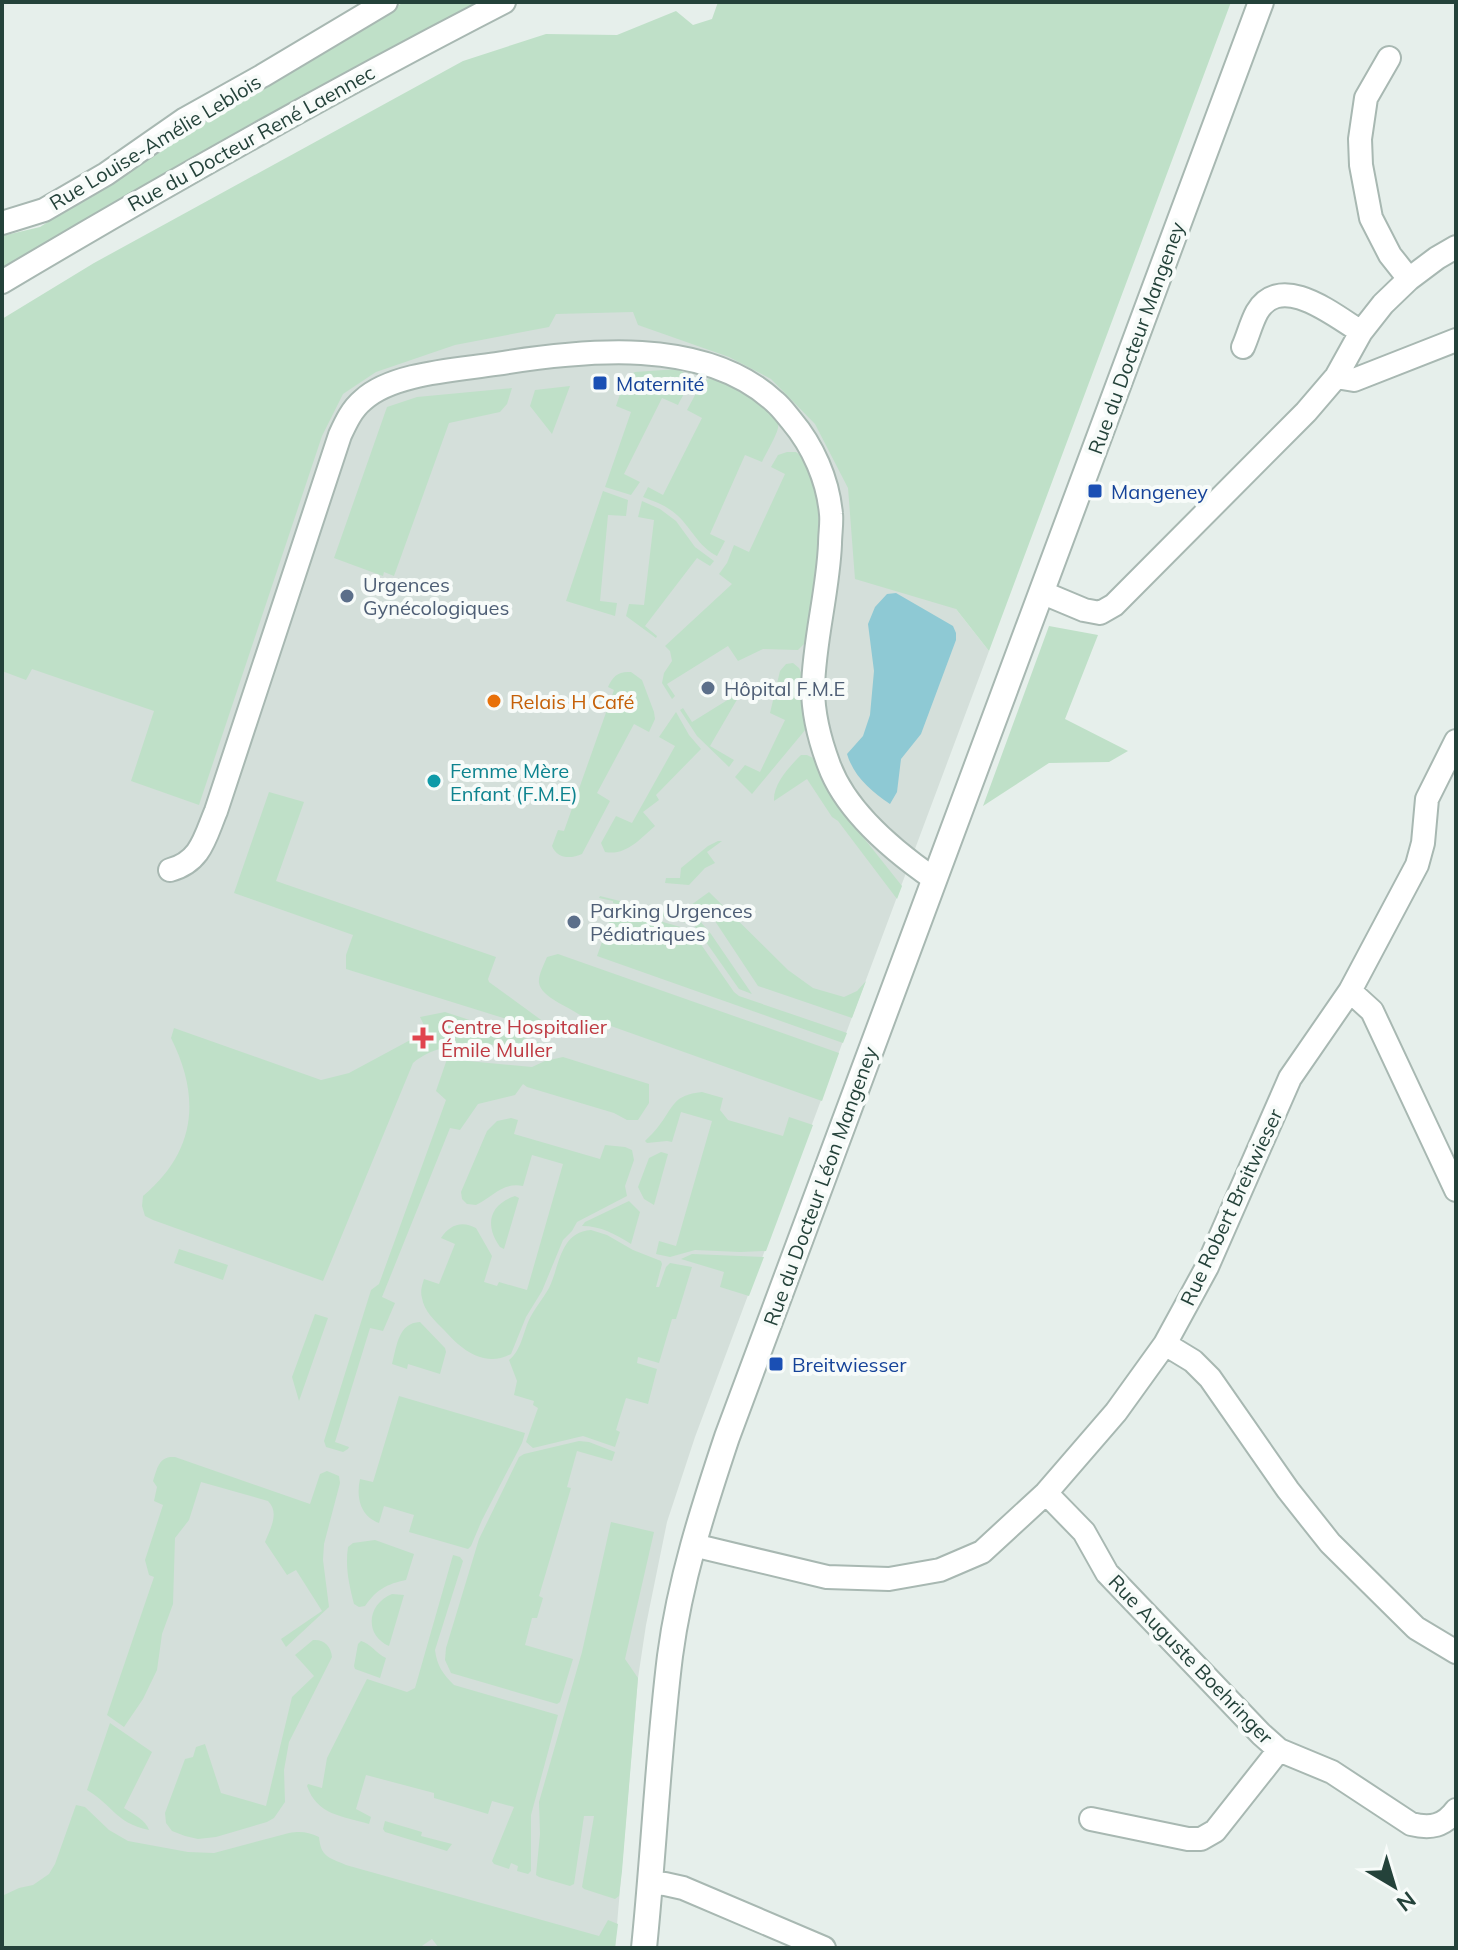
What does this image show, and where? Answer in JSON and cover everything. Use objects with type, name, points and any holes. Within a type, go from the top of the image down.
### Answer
[{"type":"street","name":"Rue Louise-Amélie Leblois","points":[[2,223],[44,210],[106,174],[185,119],[386,2]]},
{"type":"street","name":"Rue du Docteur René Laennec","points":[[2,282],[218,155],[390,60],[504,2]]},
{"type":"street","name":"Rue du Docteur Mangeney","points":[[978,763],[1261,2]]},
{"type":"street","points":[[1389,58],[1366,98],[1360,139],[1361,165],[1371,218],[1390,255],[1409,279]]},
{"type":"street","points":[[1041,592],[1084,610],[1100,613],[1114,605],[1306,412],[1336,377],[1361,332],[1383,304],[1409,279],[1456,247]]},
{"type":"street","points":[[1243,347],[1259,309],[1271,299],[1286,294],[1302,297],[1361,332]]},
{"type":"street","points":[[1336,377],[1354,380],[1456,340]]},
{"type":"street","points":[[170,870],[183,867],[192,860],[216,811],[340,435],[361,401],[388,384],[429,374],[549,355],[628,352],[680,358],[737,377],[775,402],[808,445],[819,464],[831,514],[829,569],[813,692],[820,734],[830,768],[854,807],[897,851],[934,879]]},
{"type":"street","name":"Rue Robert Breitwieser","points":[[693,1545],[827,1577],[889,1579],[940,1570],[982,1552],[1046,1493],[1116,1412],[1165,1344],[1207,1267],[1290,1078],[1350,991],[1417,865],[1423,843],[1427,799],[1456,741]]},
{"type":"street","name":"Rue du Docteur Léon Mangeney","points":[[644,1948],[670,1654],[693,1545],[727,1437],[978,763]]},
{"type":"street","points":[[1350,991],[1372,1011],[1456,1190]]},
{"type":"street","points":[[1165,1344],[1199,1365],[1210,1378],[1288,1490],[1330,1543],[1416,1628],[1456,1652]]},
{"type":"street","name":"Rue Auguste Boehringer","points":[[1046,1493],[1084,1532],[1102,1565],[1117,1583],[1279,1750],[1332,1772],[1411,1824],[1425,1827],[1441,1825],[1456,1810]]},
{"type":"street","name":"Rue Auguste Boehringer","points":[[1091,1819],[1201,1839],[1215,1831],[1279,1750]]},
{"type":"street","points":[[650,1883],[683,1888],[824,1948]]},
{"type":"shaded area","name":"Centre Hospitalier Émile Muller","points":[[748,218],[956,609],[989,651],[695,1437],[667,1522],[638,1678],[615,1948],[2,1948],[2,359]]},
{"type":"green space","points":[[404,2],[484,2],[2,269],[2,236],[40,227],[201,122]]},
{"type":"green space","points":[[718,2],[1231,2],[989,651],[956,609],[855,579],[848,488],[815,424],[771,379],[729,357],[638,325],[633,312],[556,314],[549,327],[455,345],[376,372],[343,394],[322,436],[199,805],[131,781],[154,711],[32,669],[26,680],[2,671],[2,319],[94,263],[463,61],[546,34],[617,35],[676,11],[693,25],[712,19]]},
{"type":"green space","points":[[678,369],[687,376],[688,381],[678,405],[662,398],[624,474],[640,482],[631,495],[605,487],[631,412],[616,406],[624,382],[635,372]]},
{"type":"green space","points":[[709,379],[739,390],[762,404],[777,420],[778,428],[762,462],[745,455],[710,534],[725,541],[717,556],[673,512],[643,497],[648,487],[663,495],[702,418],[687,410],[702,382]]},
{"type":"green space","points":[[570,386],[552,434],[530,406],[535,390]]},
{"type":"green space","points":[[512,388],[507,404],[500,412],[449,423],[394,576],[384,572],[383,576],[334,558],[387,407],[417,397]]},
{"type":"green space","points":[[796,452],[808,467],[816,488],[819,513],[819,541],[806,642],[798,650],[763,649],[738,661],[728,646],[667,684],[675,696],[672,699],[662,683],[672,661],[670,651],[665,646],[732,584],[719,574],[734,545],[749,552],[785,474],[771,467],[778,455]]},
{"type":"green space","points":[[603,491],[628,500],[626,516],[608,515],[600,601],[617,603],[615,616],[566,601]]},
{"type":"green space","points":[[642,501],[676,521],[695,547],[714,561],[710,566],[697,558],[645,626],[656,638],[626,616],[629,604],[644,605],[654,520],[638,517]]},
{"type":"green space","points":[[1049,626],[1098,635],[1065,719],[1128,751],[1109,762],[1049,763],[983,806]]},
{"type":"green space","points":[[793,663],[803,677],[806,729],[752,794],[735,777],[745,765],[760,772],[785,720],[770,713],[780,671],[786,664]]},
{"type":"green space","points":[[631,672],[642,680],[655,719],[649,732],[634,724],[597,793],[610,801],[582,854],[561,856],[552,846],[558,830],[564,831],[614,690],[608,687],[616,675]]},
{"type":"green space","points":[[742,691],[710,746],[734,760],[729,767],[697,736],[680,710],[683,708],[692,722]]},
{"type":"green space","points":[[676,712],[701,749],[656,795],[659,800],[643,812],[655,826],[626,849],[605,852],[601,843],[616,816],[632,823],[675,746],[659,737]]},
{"type":"green space","points":[[801,755],[815,759],[847,817],[902,886],[897,899],[832,817],[807,779],[774,801],[779,782]]},
{"type":"green space","points":[[269,792],[304,802],[276,881],[496,957],[489,982],[548,1025],[529,1026],[346,969],[346,955],[353,935],[234,893]]},
{"type":"green space","points":[[722,841],[707,852],[715,863],[705,868],[689,885],[665,883],[666,878],[680,878],[681,868]]},
{"type":"green space","points":[[709,892],[788,970],[813,988],[844,997],[857,991],[866,981],[852,1018],[758,986],[709,912],[691,905]]},
{"type":"green space","points":[[600,896],[700,921],[752,994],[739,989],[694,925],[613,903]]},
{"type":"green space","points":[[614,908],[691,930],[739,996],[847,1033],[843,1043],[597,956]]},
{"type":"green space","points":[[558,954],[839,1053],[822,1101],[580,1015],[550,997],[539,983],[547,957]]},
{"type":"green space","points":[[445,1012],[540,1043],[537,1048],[456,1045],[426,1054],[413,1063],[323,1281],[145,1216],[143,1196],[174,1161],[188,1123],[187,1082],[171,1038],[174,1028],[321,1080],[349,1073],[427,1031],[420,1017]]},
{"type":"green space","points":[[563,1057],[649,1084],[649,1103],[638,1120],[627,1120],[523,1084],[515,1095],[478,1104],[460,1130],[450,1128],[382,1297],[395,1303],[383,1331],[370,1328],[335,1442],[349,1447],[343,1452],[326,1447],[324,1441],[371,1290],[379,1284],[446,1100],[436,1091],[447,1059],[532,1067]]},
{"type":"green space","points":[[702,1092],[723,1098],[720,1110],[728,1120],[783,1136],[789,1117],[813,1125],[766,1251],[695,1250],[670,1257],[656,1254],[659,1241],[676,1246],[712,1121],[681,1112],[672,1142],[645,1141],[679,1099]]},
{"type":"green space","points":[[518,1120],[514,1134],[600,1159],[605,1145],[625,1147],[632,1150],[634,1160],[625,1186],[627,1196],[577,1222],[563,1240],[511,1354],[492,1359],[474,1355],[451,1337],[427,1311],[421,1291],[424,1279],[439,1284],[455,1244],[441,1238],[452,1227],[461,1224],[476,1228],[492,1256],[484,1282],[497,1286],[499,1282],[527,1290],[563,1164],[532,1155],[523,1186],[503,1188],[476,1205],[467,1204],[461,1192],[487,1131],[497,1121]]},
{"type":"green space","points":[[661,1152],[668,1154],[654,1205],[644,1199],[638,1187],[649,1158]]},
{"type":"green space","points":[[515,1196],[519,1198],[504,1249],[492,1231],[492,1217],[499,1205]]},
{"type":"green space","points":[[629,1201],[640,1212],[631,1244],[608,1231],[582,1226],[585,1222]]},
{"type":"green space","points":[[591,1230],[661,1261],[656,1287],[659,1287],[670,1263],[692,1267],[659,1363],[638,1357],[637,1363],[657,1369],[648,1404],[626,1398],[616,1430],[620,1432],[615,1447],[583,1436],[533,1448],[526,1442],[538,1408],[533,1405],[534,1401],[514,1395],[517,1381],[509,1360],[549,1288],[567,1243],[581,1232]]},
{"type":"green space","points":[[179,1249],[228,1265],[223,1280],[174,1263]]},
{"type":"green space","points":[[692,1254],[764,1257],[749,1296],[720,1287],[724,1272],[681,1259]]},
{"type":"green space","points":[[315,1314],[328,1318],[299,1401],[292,1377]]},
{"type":"green space","points":[[420,1322],[445,1348],[440,1374],[408,1364],[407,1369],[392,1364],[403,1331],[407,1326]]},
{"type":"green space","points":[[399,1396],[525,1433],[468,1549],[409,1532],[414,1515],[384,1506],[379,1523],[367,1516],[361,1505],[360,1479],[373,1482]]},
{"type":"green space","points":[[579,1441],[615,1452],[612,1461],[577,1451],[567,1487],[571,1488],[539,1596],[543,1598],[537,1618],[532,1618],[525,1645],[573,1659],[560,1702],[557,1704],[451,1673],[445,1660],[446,1648],[479,1539],[519,1457]]},
{"type":"green space","points":[[170,1457],[310,1504],[320,1474],[327,1471],[339,1476],[340,1483],[324,1544],[329,1607],[286,1647],[281,1639],[322,1611],[296,1570],[287,1575],[265,1542],[273,1521],[272,1506],[268,1501],[201,1482],[189,1520],[175,1538],[173,1604],[162,1634],[157,1670],[143,1699],[124,1727],[107,1715],[154,1577],[149,1575],[145,1560],[163,1505],[154,1501],[157,1487],[153,1481],[160,1463]]},
{"type":"green space","points":[[611,1522],[654,1532],[625,1659],[638,1678],[622,1871],[619,1896],[615,1899],[582,1887],[594,1816],[584,1816],[574,1884],[570,1886],[536,1875],[539,1802],[582,1652]]},
{"type":"green space","points":[[375,1540],[414,1554],[406,1580],[383,1588],[365,1606],[359,1607],[354,1604],[349,1582],[348,1547],[353,1543]]},
{"type":"green space","points":[[453,1555],[463,1561],[435,1650],[444,1673],[454,1685],[558,1715],[531,1815],[531,1871],[528,1874],[517,1871],[518,1866],[511,1863],[509,1869],[492,1861],[514,1807],[492,1801],[488,1814],[434,1798],[434,1793],[366,1775],[356,1809],[371,1817],[369,1824],[324,1809],[311,1796],[307,1786],[322,1788],[327,1758],[367,1679],[407,1692],[415,1688]]},
{"type":"green space","points":[[392,1594],[404,1595],[389,1646],[375,1635],[372,1620],[377,1605]]},
{"type":"green space","points":[[313,1640],[326,1644],[332,1657],[289,1742],[284,1770],[285,1802],[274,1818],[216,1837],[198,1839],[172,1831],[166,1823],[165,1813],[185,1759],[193,1757],[196,1747],[205,1744],[221,1793],[266,1806],[292,1697],[314,1676],[295,1655]]},
{"type":"green space","points":[[361,1641],[386,1658],[380,1678],[355,1669]]},
{"type":"green space","points":[[110,1723],[152,1752],[124,1808],[142,1820],[149,1830],[128,1823],[87,1790]]},
{"type":"green space","points":[[76,1805],[85,1807],[109,1830],[128,1841],[188,1852],[214,1853],[289,1833],[308,1833],[319,1837],[326,1856],[346,1865],[599,1936],[608,1920],[618,1924],[615,1948],[439,1948],[432,1939],[419,1948],[2,1948],[2,1896],[33,1885],[49,1874]]},
{"type":"green space","points":[[385,1821],[422,1832],[421,1836],[452,1844],[447,1851],[385,1832]]},
{"type":"water","points":[[896,593],[953,626],[956,640],[921,734],[901,759],[897,792],[890,804],[864,783],[847,754],[863,736],[870,715],[874,671],[868,624],[875,607],[887,594]]},
{"type":"place","name":"Maternité","points":[[600,383]]},
{"type":"place","name":"Mangeney","points":[[1095,491]]},
{"type":"place","name":"Urgences Gynécologiques","points":[[347,596]]},
{"type":"place","name":"Hôpital F.M.E","points":[[708,688]]},
{"type":"place","name":"Relais H Café","points":[[494,701]]},
{"type":"place","name":"Femme Mère Enfant (F.M.E)","points":[[434,781]]},
{"type":"place","name":"Parking Urgences Pédiatriques","points":[[574,922]]},
{"type":"place","name":"Centre Hospitalier Émile Muller","points":[[423,1038]]},
{"type":"place","name":"Breitwiesser","points":[[776,1364]]}]
